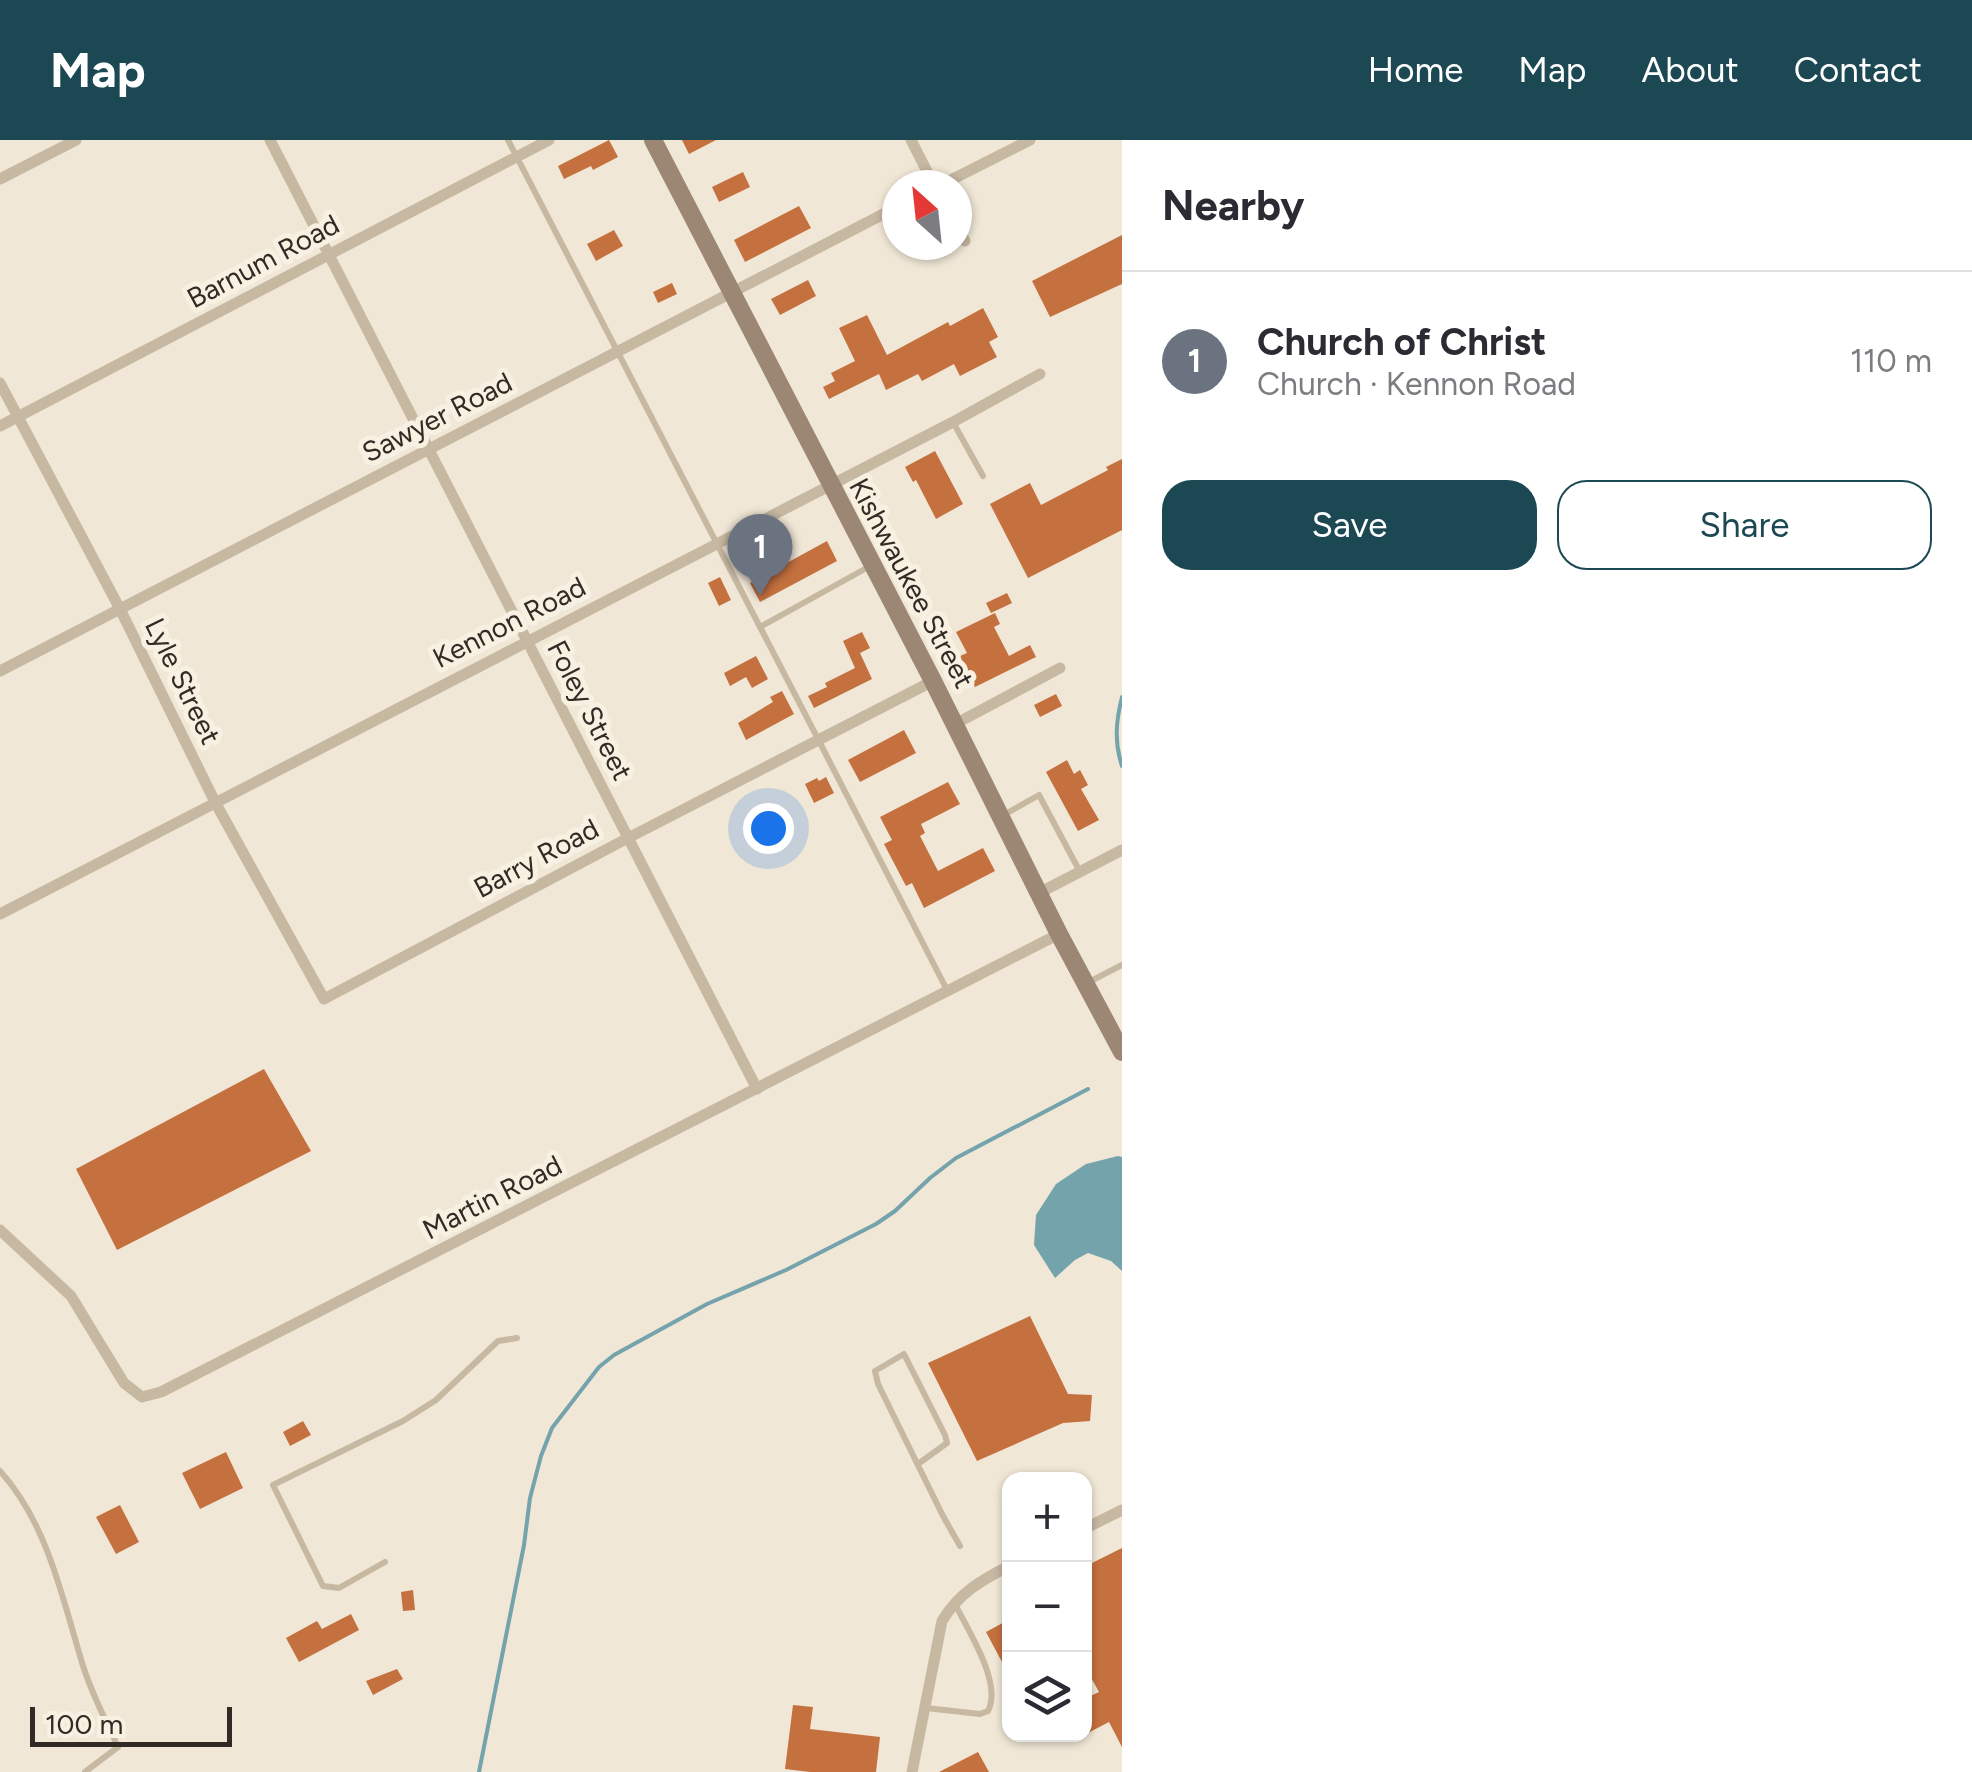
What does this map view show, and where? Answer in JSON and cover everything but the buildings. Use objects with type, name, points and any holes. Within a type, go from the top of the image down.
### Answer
[{"type":"street","points":[[0,179],[76,140]]},
{"type":"street","name":"Foley Street","points":[[270,140],[757,1090]]},
{"type":"street","name":"Barnum Road","points":[[0,426],[549,140]]},
{"type":"street","name":"Kishwaukee Street","points":[[653,140],[1122,1052]]},
{"type":"street","points":[[911,140],[928,170]]},
{"type":"street","points":[[968,170],[1030,140]]},
{"type":"street","name":"Sawyer Road","points":[[0,672],[882,215]]},
{"type":"street","name":"Kennon Road","points":[[0,914],[1040,374]]},
{"type":"street","name":"Lyle Street","points":[[0,384],[120,609],[215,802],[324,999]]},
{"type":"street","points":[[955,724],[1060,668]]},
{"type":"street","name":"Barry Road","points":[[324,999],[933,681]]},
{"type":"street","points":[[1038,893],[1122,850]]},
{"type":"street","name":"Martin Road","points":[[0,1230],[71,1296],[124,1383],[142,1397],[161,1392],[1059,934]]},
{"type":"street","points":[[1092,1525],[1122,1510]]},
{"type":"street","points":[[912,1772],[942,1621],[954,1602],[1002,1570]]},
{"type":"lane","points":[[508,140],[947,990]]},
{"type":"lane","points":[[953,422],[983,476]]},
{"type":"lane","points":[[760,627],[872,565]]},
{"type":"lane","points":[[1000,816],[1039,796],[1080,872]]},
{"type":"lane","points":[[1086,984],[1122,965]]},
{"type":"lane","points":[[385,1562],[338,1588],[323,1586],[273,1485],[403,1421],[436,1400],[498,1341],[517,1338]]},
{"type":"lane","points":[[918,1464],[947,1443],[904,1354],[875,1370],[878,1384],[943,1516],[960,1546]]},
{"type":"lane","points":[[0,1471],[31,1514],[52,1564],[86,1674],[118,1747],[85,1772]]},
{"type":"lane","points":[[925,1708],[980,1714],[993,1703],[990,1677],[954,1602]]},
{"type":"water","points":[[1122,1157],[1122,1271],[1111,1261],[1088,1253],[1055,1278],[1034,1245],[1036,1215],[1056,1184],[1086,1164]]},
{"type":"waterway","points":[[1122,697],[1117,732],[1122,766]]},
{"type":"waterway","points":[[479,1772],[541,1456],[552,1428],[599,1367],[707,1304],[786,1270],[876,1224],[956,1158],[1088,1089]]},
{"type":"place","name":"Church of Christ","points":[[760,596]]}]
